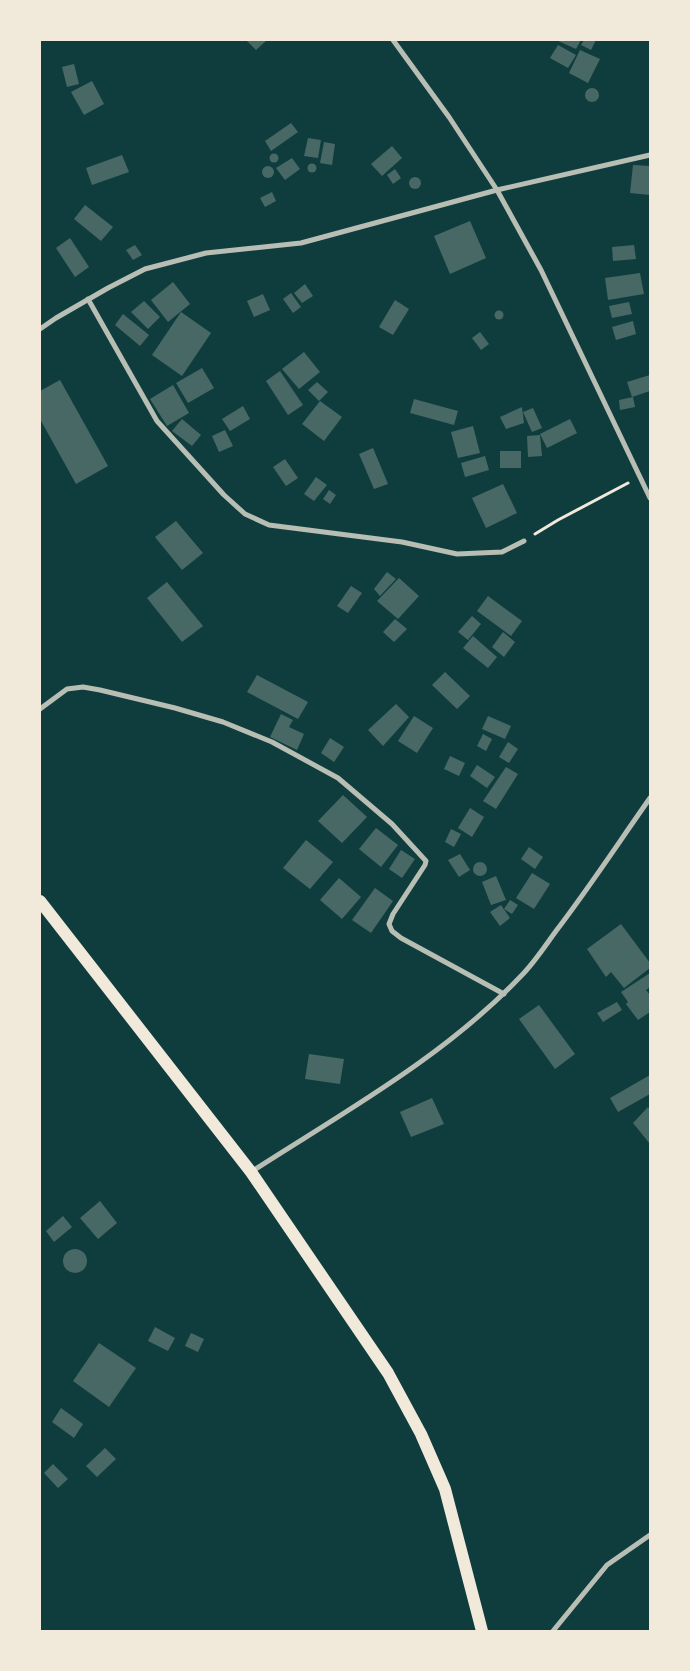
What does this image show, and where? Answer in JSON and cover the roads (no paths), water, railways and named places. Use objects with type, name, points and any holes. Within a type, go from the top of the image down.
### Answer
[{"type":"main road","points":[[40,901],[251,1172],[388,1373],[421,1434],[445,1489],[482,1631]]},
{"type":"street","points":[[393,40],[449,117],[497,190],[541,270],[650,498]]},
{"type":"street","points":[[40,329],[88,299],[145,269],[206,253],[301,244],[497,190],[650,155]]},
{"type":"street","points":[[88,299],[157,421],[224,495],[245,514],[269,525],[402,542],[457,554],[502,552],[524,541]]},
{"type":"street","points":[[40,709],[67,689],[75,687],[100,690],[223,722],[272,742],[338,778],[392,824],[426,861],[393,914],[389,924],[392,931],[415,946],[504,994]]},
{"type":"street","points":[[251,1172],[440,1049],[489,1009],[523,974],[572,910],[650,798]]},
{"type":"street","points":[[553,1631],[607,1565],[650,1535]]}]
